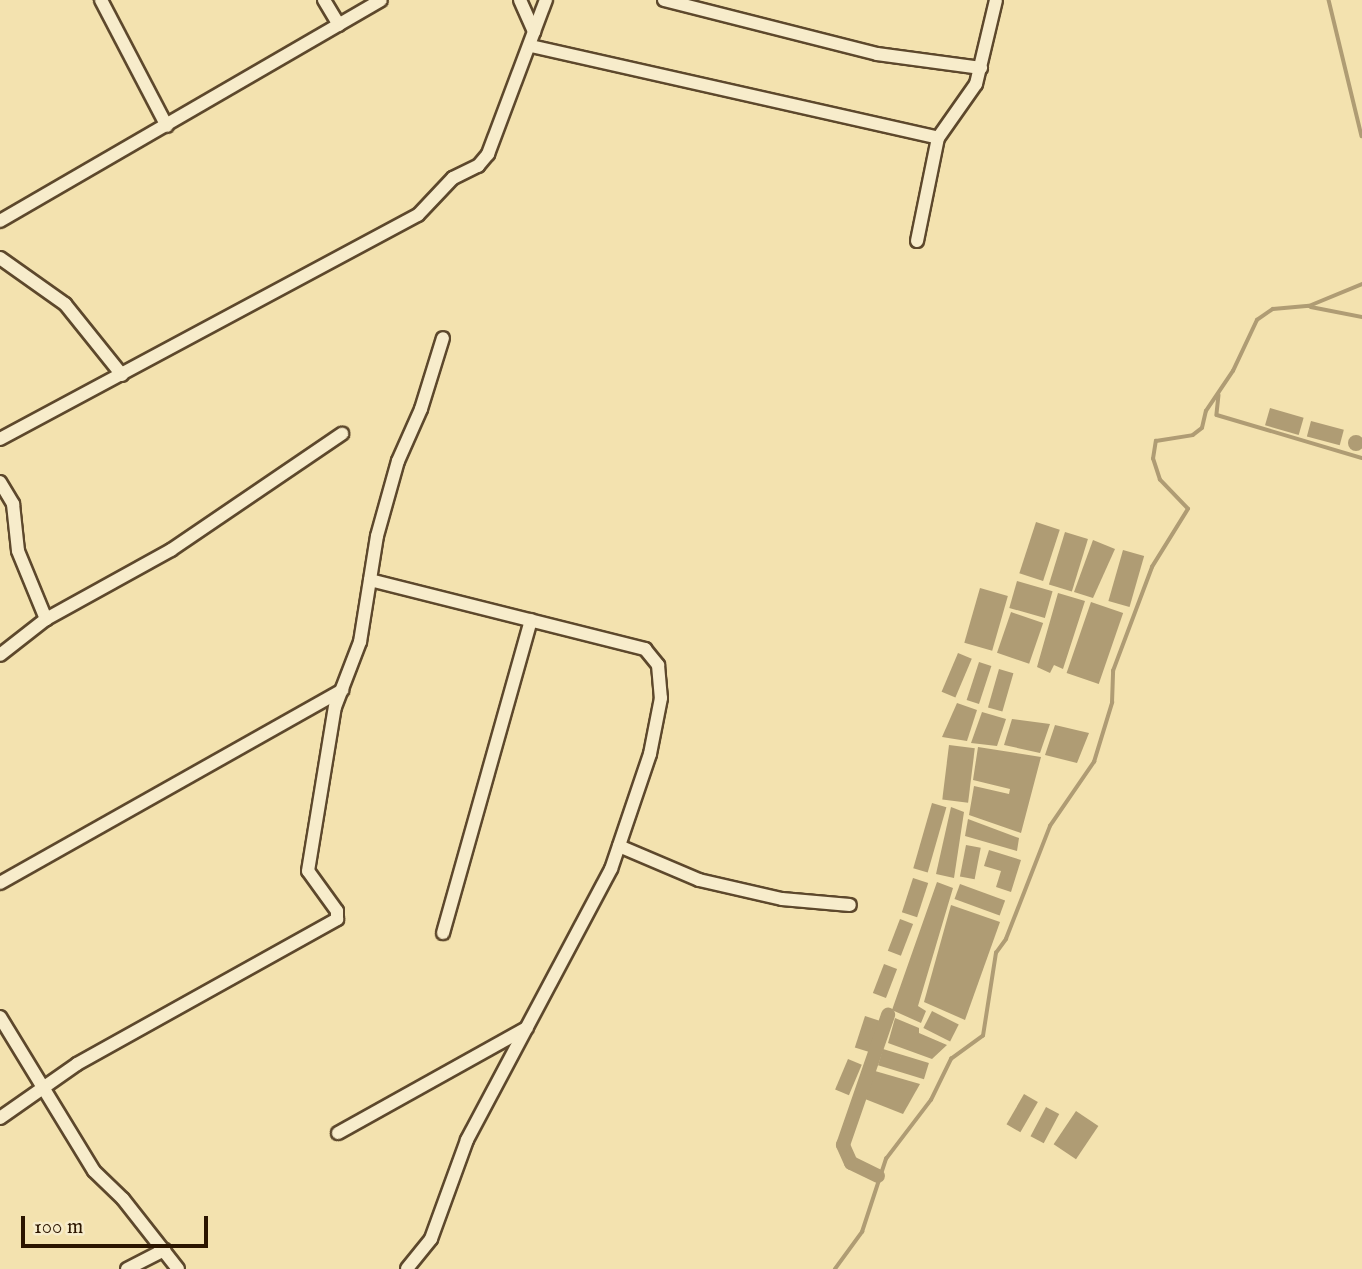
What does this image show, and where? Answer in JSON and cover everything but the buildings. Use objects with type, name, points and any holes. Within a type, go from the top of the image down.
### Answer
[{"type":"street","points":[[101,0],[167,126]]},
{"type":"street","points":[[324,0],[338,25]]},
{"type":"street","points":[[0,221],[381,0]]},
{"type":"street","points":[[520,0],[534,32]]},
{"type":"street","points":[[0,439],[122,375],[246,304],[418,215],[453,178],[478,166],[488,154],[531,46],[546,0]]},
{"type":"street","points":[[664,0],[877,54],[981,68]]},
{"type":"street","points":[[917,241],[938,138],[976,84],[996,0]]},
{"type":"street","points":[[531,46],[938,138]]},
{"type":"street","points":[[0,258],[65,304],[122,375]]},
{"type":"street","points":[[0,1118],[41,1088],[337,919],[337,911],[308,870],[342,690],[360,642],[370,580],[398,461],[421,409],[443,338]]},
{"type":"street","points":[[0,655],[46,619],[192,537],[342,434]]},
{"type":"street","points":[[0,482],[13,504],[18,551],[46,619]]},
{"type":"street","points":[[370,580],[645,649],[658,665],[661,698],[650,754],[619,846],[467,1140],[431,1240],[407,1269]]},
{"type":"street","points":[[443,933],[531,620]]},
{"type":"street","points":[[0,883],[342,690]]},
{"type":"street","points":[[619,846],[699,880],[782,899],[850,905]]},
{"type":"street","points":[[0,1017],[94,1171],[178,1269]]},
{"type":"street","points":[[338,1133],[527,1028]]},
{"type":"street","points":[[127,1269],[163,1250]]},
{"type":"shaded area","points":[[1270,408],[1304,418],[1299,435],[1265,425]]},
{"type":"shaded area","points":[[1311,421],[1344,430],[1340,445],[1307,436]]},
{"type":"shaded area","points":[[1353,435],[1359,435],[1364,443],[1362,449],[1353,451],[1348,446],[1348,440]]},
{"type":"shaded area","points":[[1036,522],[1060,530],[1043,581],[1019,573]]},
{"type":"shaded area","points":[[1065,532],[1088,539],[1072,592],[1049,585]]},
{"type":"shaded area","points":[[1093,540],[1115,549],[1093,598],[1074,592]]},
{"type":"shaded area","points":[[1123,550],[1144,556],[1130,607],[1108,601]]},
{"type":"shaded area","points":[[1017,581],[1053,591],[1045,618],[1009,608]]},
{"type":"shaded area","points":[[980,588],[1008,596],[992,651],[964,643]]},
{"type":"shaded area","points":[[1058,593],[1085,601],[1063,669],[1054,665],[1050,673],[1037,667]]},
{"type":"shaded area","points":[[1091,602],[1123,613],[1099,684],[1067,673]]},
{"type":"shaded area","points":[[1011,612],[1043,623],[1029,664],[997,653]]},
{"type":"shaded area","points":[[958,653],[972,659],[955,698],[942,692]]},
{"type":"shaded area","points":[[979,662],[991,666],[979,704],[967,700]]},
{"type":"shaded area","points":[[999,669],[1013,673],[1002,712],[988,707]]},
{"type":"shaded area","points":[[957,703],[977,710],[967,741],[942,737]]},
{"type":"shaded area","points":[[982,712],[1006,719],[997,746],[971,743]]},
{"type":"shaded area","points":[[1012,719],[1050,724],[1040,753],[1004,745]]},
{"type":"shaded area","points":[[1055,725],[1089,733],[1077,763],[1045,755]]},
{"type":"shaded area","points":[[949,745],[975,748],[968,803],[942,800]]},
{"type":"shaded area","points":[[978,747],[1041,757],[1021,833],[969,815],[974,786],[1009,794],[1010,789],[973,780]]},
{"type":"shaded area","points":[[932,803],[946,807],[928,873],[913,868]]},
{"type":"shaded area","points":[[951,807],[964,812],[954,878],[936,874]]},
{"type":"shaded area","points":[[968,819],[1019,838],[1017,851],[965,836]]},
{"type":"shaded area","points":[[966,845],[981,848],[975,879],[960,876]]},
{"type":"shaded area","points":[[989,850],[1021,860],[1011,892],[996,887],[1001,871],[984,866]]},
{"type":"shaded area","points":[[913,878],[928,883],[917,917],[902,912]]},
{"type":"shaded area","points":[[937,882],[953,888],[918,1006],[926,1011],[921,1023],[892,1010]]},
{"type":"shaded area","points":[[960,884],[1005,900],[1000,915],[955,899]]},
{"type":"shaded area","points":[[951,905],[1000,922],[965,1020],[924,1002]]},
{"type":"shaded area","points":[[900,919],[913,924],[901,956],[888,951]]},
{"type":"shaded area","points":[[884,964],[897,969],[886,998],[873,993]]},
{"type":"shaded area","points":[[932,1011],[959,1025],[950,1042],[923,1028]]},
{"type":"shaded area","points":[[865,1016],[880,1021],[870,1052],[855,1047]]},
{"type":"shaded area","points":[[895,1018],[919,1028],[919,1033],[947,1045],[932,1059],[888,1043]]},
{"type":"shaded area","points":[[883,1049],[929,1063],[924,1079],[878,1065]]},
{"type":"shaded area","points":[[848,1059],[862,1065],[849,1095],[835,1089]]},
{"type":"shaded area","points":[[875,1071],[920,1084],[903,1114],[865,1099]]},
{"type":"shaded area","points":[[1024,1094],[1038,1102],[1020,1132],[1006,1124]]},
{"type":"shaded area","points":[[1046,1107],[1059,1114],[1044,1143],[1031,1136]]},
{"type":"shaded area","points":[[1076,1111],[1098,1126],[1076,1159],[1054,1144]]},
{"type":"waterway","points":[[1329,0],[1362,136]]},
{"type":"waterway","points":[[835,1269],[862,1232],[886,1159],[931,1100],[951,1059],[983,1036],[996,953],[1006,939],[1050,826],[1094,762],[1112,703],[1113,671],[1152,567],[1188,509],[1160,480],[1153,459],[1156,441],[1193,435],[1202,428],[1206,411],[1233,371],[1257,320],[1273,309],[1309,306],[1362,284]]},
{"type":"waterway","points":[[1311,307],[1362,317]]},
{"type":"waterway","points":[[1219,395],[1217,415],[1362,458]]},
{"type":"waterway","points":[[878,1176],[851,1163],[843,1145],[888,1015]]}]
